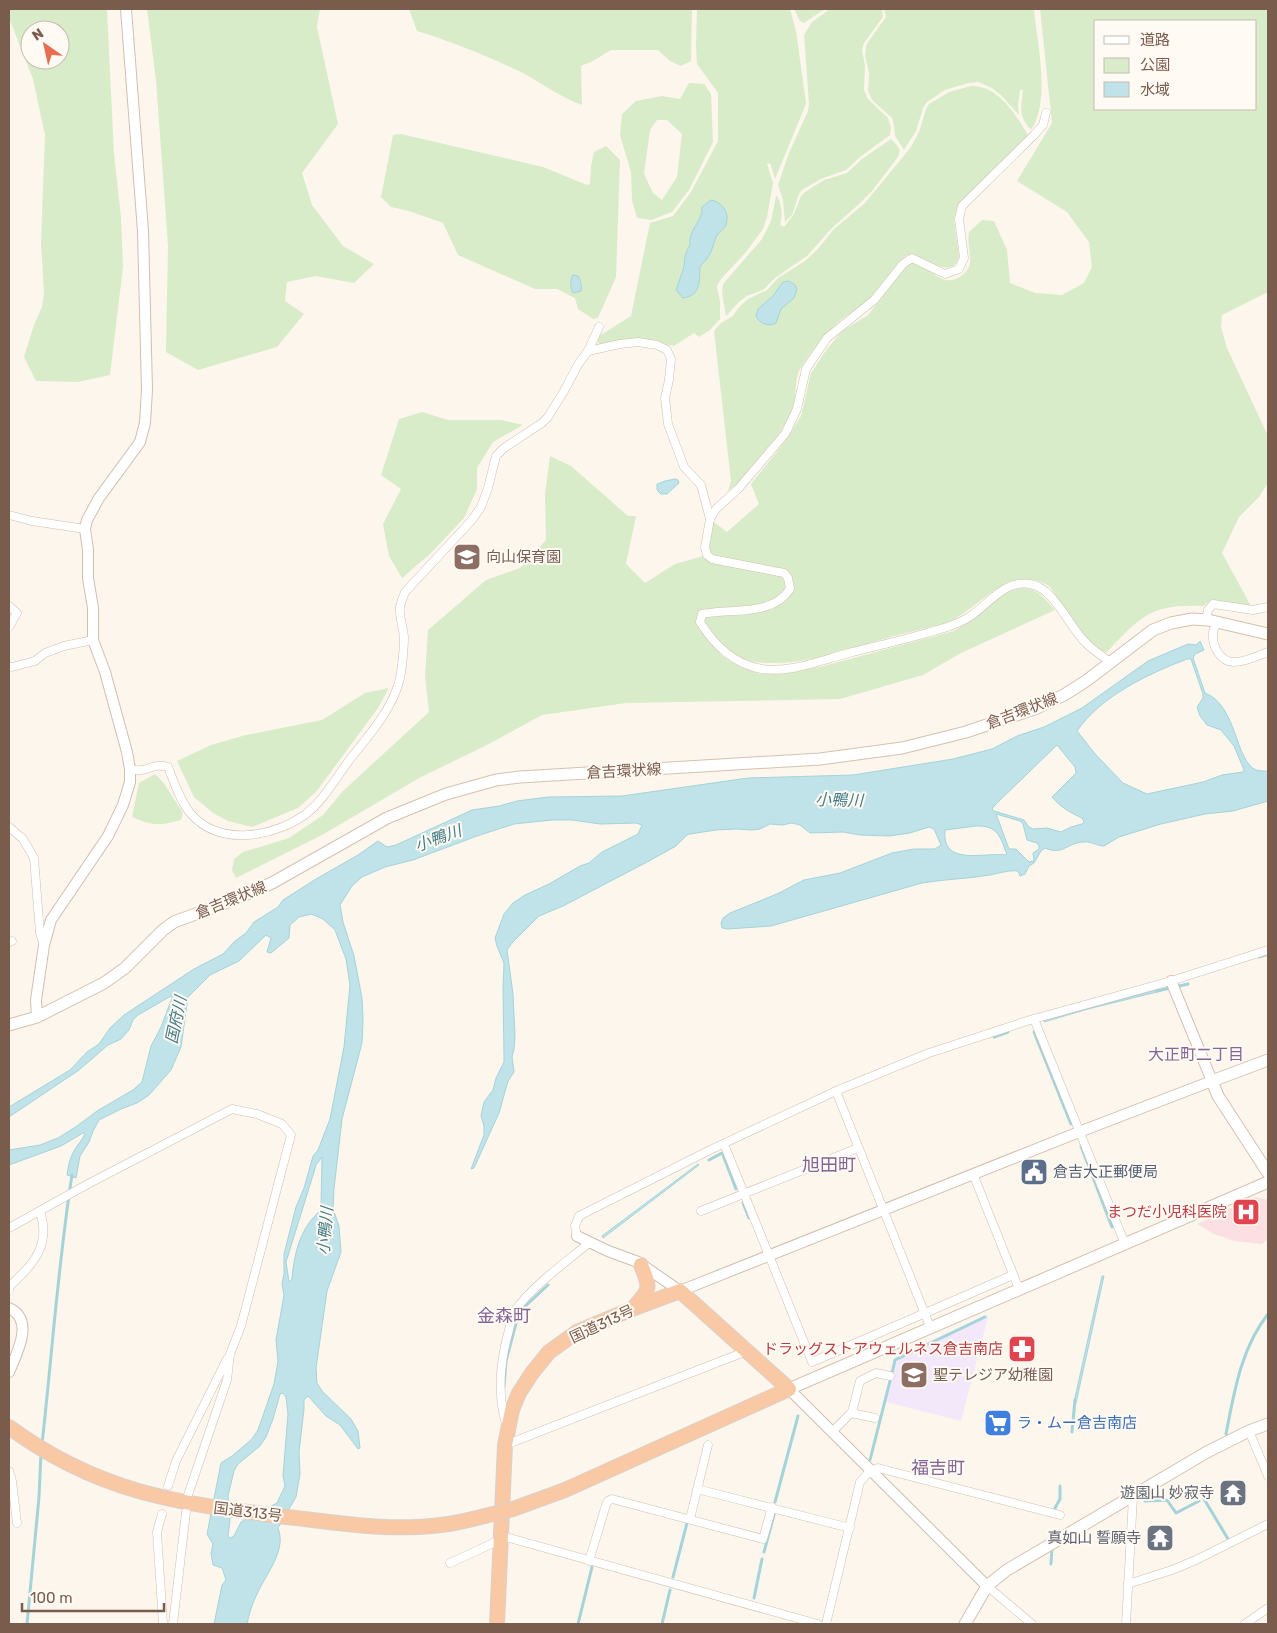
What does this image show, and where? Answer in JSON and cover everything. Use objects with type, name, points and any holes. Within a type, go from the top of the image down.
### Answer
[{"type":"highway","points":[[632,1308],[646,1294],[648,1286],[641,1265]]},
{"type":"highway","points":[[680,1291],[789,1389]]},
{"type":"highway","name":"国道313号","points":[[497,1624],[505,1445],[507,1428],[519,1393],[549,1352],[577,1332],[632,1308],[680,1291]]},
{"type":"highway","name":"国道313号","points":[[9,1427],[50,1455],[86,1472],[121,1486],[200,1506],[352,1524],[410,1527],[441,1525],[513,1509],[565,1490],[789,1389]]},
{"type":"main road","name":"倉吉環状線","points":[[9,1025],[37,1017],[104,983],[125,968],[163,930],[174,922],[272,883],[387,818],[446,794],[496,780],[520,777],[820,759],[902,748],[975,729],[1037,708],[1064,695],[1153,630],[1171,623],[1192,619],[1211,621],[1268,634]]},
{"type":"main road","points":[[1268,1060],[1212,1081],[1218,1096],[1268,1173]]},
{"type":"main road","points":[[789,1389],[1268,1182]]},
{"type":"main road","points":[[965,1624],[987,1586],[1008,1570],[1207,1452],[1249,1431],[1268,1424]]},
{"type":"street","points":[[37,1017],[36,1000],[44,945],[51,920],[108,836],[130,782],[127,752],[107,680],[93,640],[85,529],[86,520],[99,498],[140,442],[145,423],[147,390],[143,231],[126,9]]},
{"type":"street","points":[[1046,113],[1043,125],[962,206],[959,219],[964,258],[959,269],[945,274],[912,258],[903,264],[874,300],[827,338],[806,369],[797,409],[785,434],[738,489],[716,509],[710,519],[705,547],[707,555],[712,559],[784,572],[788,578],[790,589],[784,597],[772,605],[755,609],[702,614],[700,622],[708,635],[724,651],[740,662],[756,668],[769,670],[812,664],[933,632],[967,619],[1002,591],[1017,584],[1029,584],[1040,587],[1050,595],[1086,643],[1110,662]]},
{"type":"street","points":[[130,769],[140,772],[155,766],[168,767],[182,801],[190,813],[199,821],[222,832],[253,835],[270,832],[285,826],[306,813],[321,798],[390,704],[399,681],[404,638],[400,607],[405,592],[472,520],[488,488],[496,456],[504,448],[548,417],[588,351],[600,327]]},
{"type":"street","points":[[588,351],[638,342],[658,345],[667,350],[672,359],[665,398],[668,424],[684,467],[701,485],[710,519]]},
{"type":"street","points":[[9,515],[32,521],[85,529]]},
{"type":"street","points":[[1268,607],[1253,610],[1213,604],[1208,610],[1216,649],[1220,656],[1232,662],[1245,661],[1268,652]]},
{"type":"street","points":[[9,606],[17,613],[9,627]]},
{"type":"street","points":[[9,666],[12,667],[34,661],[45,653],[64,646],[93,640]]},
{"type":"street","points":[[9,827],[23,840],[34,858],[40,933],[44,945]]},
{"type":"street","points":[[1172,981],[1212,1081],[680,1291],[641,1265],[578,1236],[575,1226],[579,1216],[836,1090],[929,1053],[1034,1019],[1172,981],[1268,950]]},
{"type":"street","points":[[1034,1019],[1125,1244]]},
{"type":"street","points":[[836,1090],[931,1329]]},
{"type":"street","points":[[9,1228],[88,1184],[232,1109],[257,1114],[282,1124],[291,1135],[241,1326],[230,1354],[176,1461],[168,1486]]},
{"type":"street","points":[[724,1144],[812,1362],[1013,1275]]},
{"type":"street","points":[[701,1211],[858,1148]]},
{"type":"street","points":[[973,1174],[1019,1289]]},
{"type":"street","points":[[9,1290],[10,1286],[30,1267],[39,1254],[43,1222],[40,1210]]},
{"type":"street","points":[[507,1428],[501,1406],[502,1353],[515,1310],[531,1292],[590,1242]]},
{"type":"street","points":[[9,1308],[15,1311],[24,1329],[17,1354],[9,1372]]},
{"type":"street","points":[[505,1445],[747,1351]]},
{"type":"street","points":[[188,1495],[227,1380],[230,1354]]},
{"type":"street","points":[[832,1432],[851,1413],[860,1381],[876,1373],[890,1376]]},
{"type":"street","points":[[789,1389],[987,1586],[1032,1624]]},
{"type":"street","points":[[851,1413],[875,1418]]},
{"type":"street","points":[[1249,1431],[1268,1476]]},
{"type":"street","points":[[690,1519],[708,1445]]},
{"type":"street","points":[[826,1624],[860,1482],[870,1471],[878,1468],[1060,1515]]},
{"type":"street","points":[[9,1471],[18,1523]]},
{"type":"street","points":[[697,1489],[850,1528]]},
{"type":"street","points":[[1126,1624],[1133,1497]]},
{"type":"street","points":[[589,1561],[606,1505],[612,1499],[763,1539],[772,1507]]},
{"type":"street","points":[[173,1624],[186,1512]]},
{"type":"street","points":[[162,1514],[157,1532],[163,1624]]},
{"type":"street","points":[[1128,1584],[1188,1563],[1268,1524]]},
{"type":"street","points":[[450,1563],[502,1538],[818,1624]]},
{"type":"street","points":[[1245,1624],[1268,1608]]},
{"type":"shaded area","name":"まつだ小児科医院","points":[[1255,1197],[1268,1200],[1268,1239],[1262,1244],[1234,1241],[1214,1234],[1197,1224]]},
{"type":"shaded area","points":[[987,1314],[988,1317],[961,1421],[886,1402],[896,1357]]},
{"type":"green space","points":[[9,9],[107,9],[114,154],[121,217],[123,267],[110,375],[78,382],[36,381],[24,357],[42,307],[44,292],[41,243],[45,135],[29,70],[70,70],[70,20],[20,20],[20,46],[9,18]]},
{"type":"green space","points":[[147,9],[320,9],[317,27],[338,124],[302,173],[312,205],[343,246],[374,264],[354,283],[316,276],[287,282],[285,301],[304,314],[277,347],[198,370],[166,352],[168,246],[156,80]]},
{"type":"green space","points":[[409,9],[692,9],[691,61],[681,66],[670,61],[658,50],[611,50],[581,66],[582,105],[508,66],[417,31]]},
{"type":"green space","points":[[697,9],[790,9],[796,31],[806,103],[775,179],[770,163],[767,164],[773,183],[763,229],[717,286],[720,302],[720,319],[710,330],[699,337],[694,333],[674,346],[663,344],[600,345],[597,340],[599,336],[631,316],[650,223],[673,216],[691,192],[718,141],[718,93],[697,64]]},
{"type":"green space","points":[[794,9],[825,9],[804,23],[800,21]]},
{"type":"green space","points":[[830,9],[882,9],[883,17],[864,43],[862,50],[865,66],[864,90],[868,99],[888,118],[891,128],[890,135],[846,170],[821,179],[802,190],[792,215],[785,222],[783,200],[778,185],[789,153],[808,111],[809,104],[804,35],[812,22]]},
{"type":"green space","points":[[884,9],[1034,9],[1042,88],[1037,118],[1031,130],[1021,112],[1023,90],[1020,90],[1019,115],[992,88],[978,82],[968,83],[945,90],[927,102],[923,108],[916,131],[904,150],[895,136],[892,118],[872,100],[868,91],[869,73],[865,56],[866,47],[886,17]]},
{"type":"green space","points":[[1040,9],[1268,9],[1268,292],[1222,315],[1221,327],[1227,348],[1268,436],[1268,483],[1259,497],[1239,517],[1222,553],[1251,606],[1214,600],[1209,601],[1204,606],[1171,607],[1159,610],[1149,614],[1129,629],[1107,652],[1100,651],[1090,645],[1050,587],[1035,580],[1022,579],[996,590],[947,623],[800,661],[780,663],[742,659],[724,651],[710,638],[721,655],[735,664],[759,674],[775,673],[820,667],[954,631],[972,620],[994,601],[1018,588],[1035,591],[1055,610],[961,653],[923,675],[840,699],[626,703],[542,715],[485,746],[421,777],[322,835],[236,878],[232,870],[234,859],[243,852],[289,838],[323,815],[343,791],[429,712],[425,676],[428,630],[486,580],[520,568],[546,540],[545,494],[550,456],[571,466],[628,516],[636,516],[626,564],[645,583],[675,564],[707,555],[710,519],[727,532],[759,504],[751,484],[783,444],[801,416],[811,373],[842,331],[868,315],[907,265],[916,263],[942,279],[954,280],[961,276],[970,265],[969,232],[982,220],[994,221],[1007,250],[1010,283],[1035,293],[1062,295],[1084,283],[1092,267],[1089,242],[1067,212],[1017,181],[1052,123]]},
{"type":"green space","points":[[689,83],[704,84],[711,94],[713,142],[689,190],[672,212],[651,220],[637,218],[632,200],[631,172],[620,135],[622,114],[636,101],[662,96],[680,99]],"holes":[[[657,120],[667,120],[682,134],[677,177],[662,200],[653,193],[644,174],[650,130]]]},
{"type":"green space","points":[[971,86],[990,90],[998,96],[1012,110],[1028,135],[959,206],[954,219],[959,256],[956,264],[951,267],[944,267],[907,255],[901,260],[875,295],[864,305],[842,319],[814,349],[800,369],[793,407],[782,429],[756,464],[728,491],[731,481],[714,331],[721,323],[733,316],[748,299],[767,290],[778,278],[805,261],[818,249],[833,230],[865,203],[911,147],[919,132],[929,104],[949,92]]},
{"type":"green space","points":[[401,134],[543,167],[587,185],[590,184],[594,152],[606,146],[620,160],[616,277],[598,318],[593,319],[578,309],[575,298],[557,289],[535,289],[458,255],[443,223],[391,207],[381,197],[393,135]]},
{"type":"green space","points":[[891,139],[900,150],[898,157],[872,191],[831,229],[807,256],[775,278],[763,290],[747,296],[726,316],[722,293],[723,284],[762,239],[771,221],[776,196],[779,199],[782,210],[780,225],[784,227],[794,214],[801,196],[805,192],[824,180],[847,173],[862,159]]},
{"type":"green space","points":[[422,412],[448,420],[501,420],[523,425],[493,442],[477,468],[477,489],[464,518],[431,553],[402,578],[389,556],[383,524],[401,489],[381,475],[399,419]]},
{"type":"green space","points":[[389,688],[378,708],[316,792],[298,808],[252,827],[228,821],[213,813],[194,797],[177,761],[211,745],[246,735],[322,720],[365,693]]},
{"type":"green space","points":[[155,774],[163,782],[183,813],[181,820],[156,824],[132,817],[139,783]]},
{"type":"water","points":[[711,200],[719,203],[725,210],[727,222],[717,235],[710,255],[700,266],[699,282],[696,291],[694,294],[683,298],[676,290],[683,270],[686,252],[690,245],[691,234],[700,217],[702,207]]},
{"type":"water","points":[[573,275],[578,276],[581,282],[581,291],[573,293],[571,279]]},
{"type":"water","points":[[789,281],[797,289],[794,298],[781,309],[776,323],[767,325],[762,323],[756,316],[758,309],[773,296],[783,282]]},
{"type":"water","points":[[675,479],[679,483],[667,494],[661,494],[657,490],[657,484]]},
{"type":"water","points":[[1200,641],[1204,650],[1195,654],[1193,658],[1205,693],[1216,699],[1224,709],[1249,765],[1256,770],[1268,771],[1268,801],[1233,811],[1205,814],[1161,824],[1119,837],[1104,846],[1087,842],[1074,844],[1061,850],[1045,848],[1034,863],[1029,866],[1025,874],[1020,876],[1018,871],[1011,871],[922,883],[771,926],[728,929],[722,928],[721,923],[723,918],[730,913],[777,894],[804,880],[840,873],[892,853],[914,849],[935,849],[941,845],[934,829],[929,827],[910,833],[889,836],[860,835],[843,832],[810,833],[800,825],[792,823],[782,825],[770,824],[760,829],[752,830],[716,830],[687,835],[676,846],[649,861],[563,906],[539,916],[507,950],[513,994],[515,1036],[512,1057],[514,1072],[508,1081],[499,1113],[474,1168],[471,1169],[484,1135],[481,1116],[484,1102],[493,1090],[496,1078],[504,1062],[504,963],[495,938],[504,914],[513,903],[525,895],[589,863],[602,852],[638,834],[642,825],[636,823],[600,824],[572,820],[514,824],[413,860],[385,867],[362,877],[352,886],[340,905],[343,922],[354,956],[362,998],[362,1043],[342,1119],[333,1209],[339,1226],[341,1252],[327,1291],[316,1368],[317,1383],[322,1391],[351,1419],[358,1431],[360,1448],[358,1449],[340,1425],[326,1416],[308,1396],[304,1400],[299,1452],[300,1474],[296,1497],[278,1528],[280,1545],[278,1553],[255,1598],[247,1624],[214,1624],[222,1585],[226,1580],[222,1568],[213,1565],[211,1553],[213,1544],[207,1534],[221,1463],[251,1440],[258,1430],[274,1384],[278,1361],[276,1340],[284,1295],[282,1284],[284,1254],[296,1207],[304,1188],[313,1156],[318,1150],[330,1119],[344,1047],[350,985],[346,959],[335,930],[323,919],[311,914],[299,917],[290,925],[289,938],[271,953],[267,952],[271,938],[266,935],[239,961],[210,975],[188,997],[181,1047],[171,1070],[149,1095],[137,1103],[99,1120],[80,1156],[76,1178],[67,1175],[73,1152],[85,1134],[83,1133],[61,1146],[9,1165],[9,1150],[40,1145],[58,1138],[97,1111],[133,1090],[142,1082],[151,1046],[161,1027],[172,998],[171,996],[138,1015],[121,1039],[108,1045],[79,1070],[9,1117],[9,1107],[70,1070],[87,1052],[99,1044],[110,1028],[124,1015],[194,969],[223,954],[235,941],[246,933],[254,922],[278,907],[283,900],[378,841],[387,847],[396,845],[472,810],[517,801],[548,797],[622,796],[748,778],[853,775],[953,759],[992,749],[1017,736],[1044,727],[1082,708],[1148,661],[1188,644],[1196,645]],"holes":[[[1191,659],[1203,694],[1203,698],[1197,707],[1200,716],[1207,725],[1221,730],[1234,746],[1244,770],[1243,772],[1222,775],[1203,782],[1147,794],[1123,783],[1096,755],[1077,731],[1087,718],[1112,697],[1141,679]],[[1057,745],[1075,767],[1076,773],[1052,797],[1066,809],[1082,818],[1084,822],[1082,824],[1061,832],[1047,828],[1033,829],[1024,820],[992,809]],[[996,814],[1020,821],[1023,824],[1027,840],[1037,843],[1039,846],[1039,849],[1033,853],[1034,861],[1029,862],[1016,849],[1009,849]],[[976,826],[983,826],[994,830],[998,834],[1007,855],[976,856],[957,853],[950,849],[946,842],[945,830]],[[322,1157],[321,1208],[305,1229],[295,1257],[292,1279],[289,1282],[286,1262],[316,1165]],[[283,1393],[286,1397],[288,1414],[283,1476],[285,1486],[277,1503],[241,1522],[234,1536],[230,1538],[228,1536],[230,1520],[228,1496],[234,1471],[238,1464],[260,1446],[266,1437],[280,1394]]]},
{"type":"water","points":[[1160,989],[1161,991],[1044,1022],[1045,1020]]},
{"type":"water","points":[[699,1165],[603,1238],[602,1236]]},
{"type":"water","points":[[1102,1276],[1104,1276],[1076,1403],[1074,1402]]},
{"type":"waterway","points":[[1259,957],[1268,954]]},
{"type":"waterway","points":[[1157,991],[1188,984]]},
{"type":"waterway","points":[[994,1037],[1008,1032]]},
{"type":"waterway","points":[[1034,1032],[1071,1124]]},
{"type":"waterway","points":[[1081,1146],[1112,1227]]},
{"type":"waterway","points":[[709,1160],[722,1153]]},
{"type":"waterway","points":[[723,1155],[736,1189]]},
{"type":"waterway","points":[[42,1444],[59,1276],[72,1175]]},
{"type":"waterway","points":[[743,1203],[749,1218]]},
{"type":"waterway","points":[[504,1387],[506,1361],[519,1312],[548,1285]]},
{"type":"waterway","points":[[1226,1434],[1245,1356],[1251,1341],[1268,1314]]},
{"type":"waterway","points":[[892,1373],[895,1360],[985,1317]]},
{"type":"waterway","points":[[870,1460],[890,1381]]},
{"type":"waterway","points":[[1072,1432],[1075,1400]]},
{"type":"waterway","points":[[775,1502],[798,1416]]},
{"type":"waterway","points":[[27,1624],[39,1497],[41,1453]]},
{"type":"waterway","points":[[1055,1514],[1055,1508],[1060,1499],[1060,1486]]},
{"type":"waterway","points":[[1204,1499],[1228,1539]]},
{"type":"waterway","points":[[1145,1501],[1167,1500],[1176,1513],[1199,1501]]},
{"type":"waterway","points":[[764,1552],[774,1515]]},
{"type":"waterway","points":[[673,1577],[687,1523]]},
{"type":"waterway","points":[[1051,1564],[1052,1547]]},
{"type":"waterway","points":[[754,1598],[762,1559]]},
{"type":"waterway","points":[[578,1624],[592,1567]]},
{"type":"waterway","points":[[662,1624],[670,1590]]},
{"type":"place","name":"向山保育園","points":[[467,557]]},
{"type":"place","name":"倉吉大正郵便局","points":[[1034,1172]]},
{"type":"place","name":"まつだ小児科医院","points":[[1246,1212]]},
{"type":"place","name":"ドラッグストアウェルネス倉吉南店","points":[[1022,1349]]},
{"type":"place","name":"聖テレジア幼稚園","points":[[914,1375]]},
{"type":"place","name":"ラ・ムー倉吉南店","points":[[998,1423]]},
{"type":"place","name":"遊園山 妙寂寺","points":[[1233,1493]]},
{"type":"place","name":"真如山 誓願寺","points":[[1160,1538]]},
{"type":"district","name":"大正町二丁目","points":[[1196,1054]]},
{"type":"district","name":"旭田町","points":[[829,1165]]},
{"type":"district","name":"金森町","points":[[504,1316]]},
{"type":"district","name":"福吉町","points":[[938,1468]]},
{"type":"water label","name":"小鴨川","points":[[839,800]]},
{"type":"water label","name":"小鴨川","points":[[438,838]]},
{"type":"water label","name":"国府川","points":[[176,1020]]},
{"type":"water label","name":"小鴨川","points":[[325,1231]]}]
